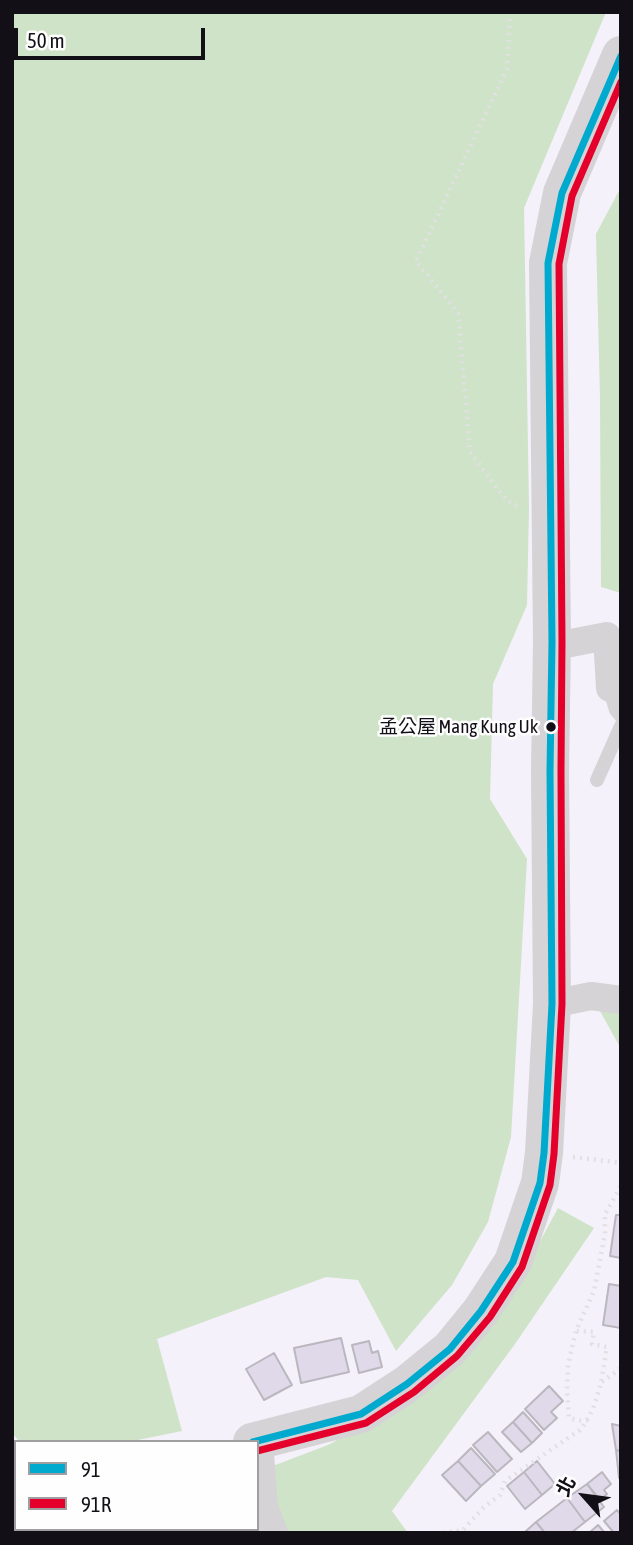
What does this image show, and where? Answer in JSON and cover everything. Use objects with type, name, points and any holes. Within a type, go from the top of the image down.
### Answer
[{"type":"main road","points":[[259,1440],[362,1414],[407,1384],[450,1349],[481,1311],[513,1262],[540,1184],[552,1004],[548,263],[562,193],[621,55]]},
{"type":"street","points":[[552,642],[571,643],[614,633],[615,690]]},
{"type":"street","points":[[552,1004],[617,992]]},
{"type":"street","points":[[259,1466],[264,1507],[274,1533]]},
{"type":"lane","points":[[615,690],[616,710],[621,716]]},
{"type":"lane","points":[[597,780],[621,726]]},
{"type":"path","points":[[510,12],[507,69],[416,261],[458,313],[470,452],[508,501],[551,525]]},
{"type":"path","points":[[544,1153],[621,1163]]},
{"type":"path","points":[[589,1420],[569,1418],[568,1365],[576,1331],[594,1291],[605,1234],[605,1214],[621,1186]]},
{"type":"path","points":[[443,1533],[463,1530],[483,1508],[500,1495],[505,1481],[580,1430],[589,1420],[602,1383],[607,1347],[592,1345],[594,1332],[576,1331]]},
{"type":"path","points":[[602,1383],[621,1368]]},
{"type":"green space","points":[[12,12],[606,12],[524,208],[529,508],[527,605],[493,684],[490,799],[527,859],[511,1137],[488,1222],[452,1285],[396,1351],[358,1280],[326,1277],[157,1339],[182,1431],[138,1440],[18,1440],[12,1433]]},
{"type":"green space","points":[[621,187],[621,593],[601,587],[596,234]]},
{"type":"green space","points":[[621,1009],[621,1049],[600,1011]]},
{"type":"green space","points":[[558,1208],[594,1228],[515,1344],[392,1511],[408,1533],[12,1533],[12,1502],[14,1531],[259,1531],[259,1471],[328,1445],[418,1396],[501,1314]]},
{"type":"building","points":[[616,1215],[621,1215],[621,1258],[610,1256]]},
{"type":"building","points":[[609,1284],[621,1286],[621,1328],[603,1325]]},
{"type":"building","points":[[341,1338],[349,1372],[301,1383],[294,1348]]},
{"type":"building","points":[[369,1341],[372,1353],[378,1351],[382,1367],[359,1373],[352,1345]]},
{"type":"building","points":[[274,1353],[292,1385],[264,1400],[246,1369]]},
{"type":"building","points":[[549,1386],[563,1401],[551,1412],[557,1418],[544,1430],[525,1409]]},
{"type":"building","points":[[523,1412],[542,1433],[532,1443],[513,1422]]},
{"type":"building","points":[[513,1422],[532,1443],[521,1452],[502,1432]]},
{"type":"building","points":[[612,1424],[621,1426],[621,1451],[616,1450]]},
{"type":"building","points":[[488,1432],[512,1459],[497,1472],[473,1445]]},
{"type":"building","points":[[471,1448],[495,1474],[481,1486],[458,1461]]},
{"type":"building","points":[[616,1450],[621,1451],[621,1479],[619,1478]]},
{"type":"building","points":[[458,1461],[481,1486],[466,1501],[442,1475]]},
{"type":"building","points":[[537,1461],[555,1484],[542,1495],[524,1472]]},
{"type":"building","points":[[524,1472],[542,1495],[525,1509],[507,1486]]},
{"type":"building","points":[[602,1472],[611,1484],[604,1490],[607,1494],[600,1500],[587,1484]]},
{"type":"building","points":[[587,1484],[604,1507],[585,1522],[567,1498]]},
{"type":"building","points":[[567,1498],[585,1522],[571,1533],[545,1533],[536,1522]]},
{"type":"building","points":[[617,1510],[621,1515],[621,1533],[614,1533],[604,1521]]},
{"type":"building","points":[[536,1522],[545,1533],[525,1532]]},
{"type":"building","points":[[598,1525],[605,1533],[589,1533]]},
{"type":"transit line","name":"91","points":[[259,1440],[361,1414],[407,1384],[450,1349],[481,1311],[513,1262],[540,1183],[552,1004],[548,263],[562,193],[621,56]]},
{"type":"transit line","name":"91R","points":[[259,1450],[366,1423],[414,1392],[457,1356],[490,1317],[522,1267],[550,1185],[562,1004],[559,264],[572,196],[621,82]]},
{"type":"place","name":"孟公屋 Mang Kung Uk","points":[[551,727]]}]
